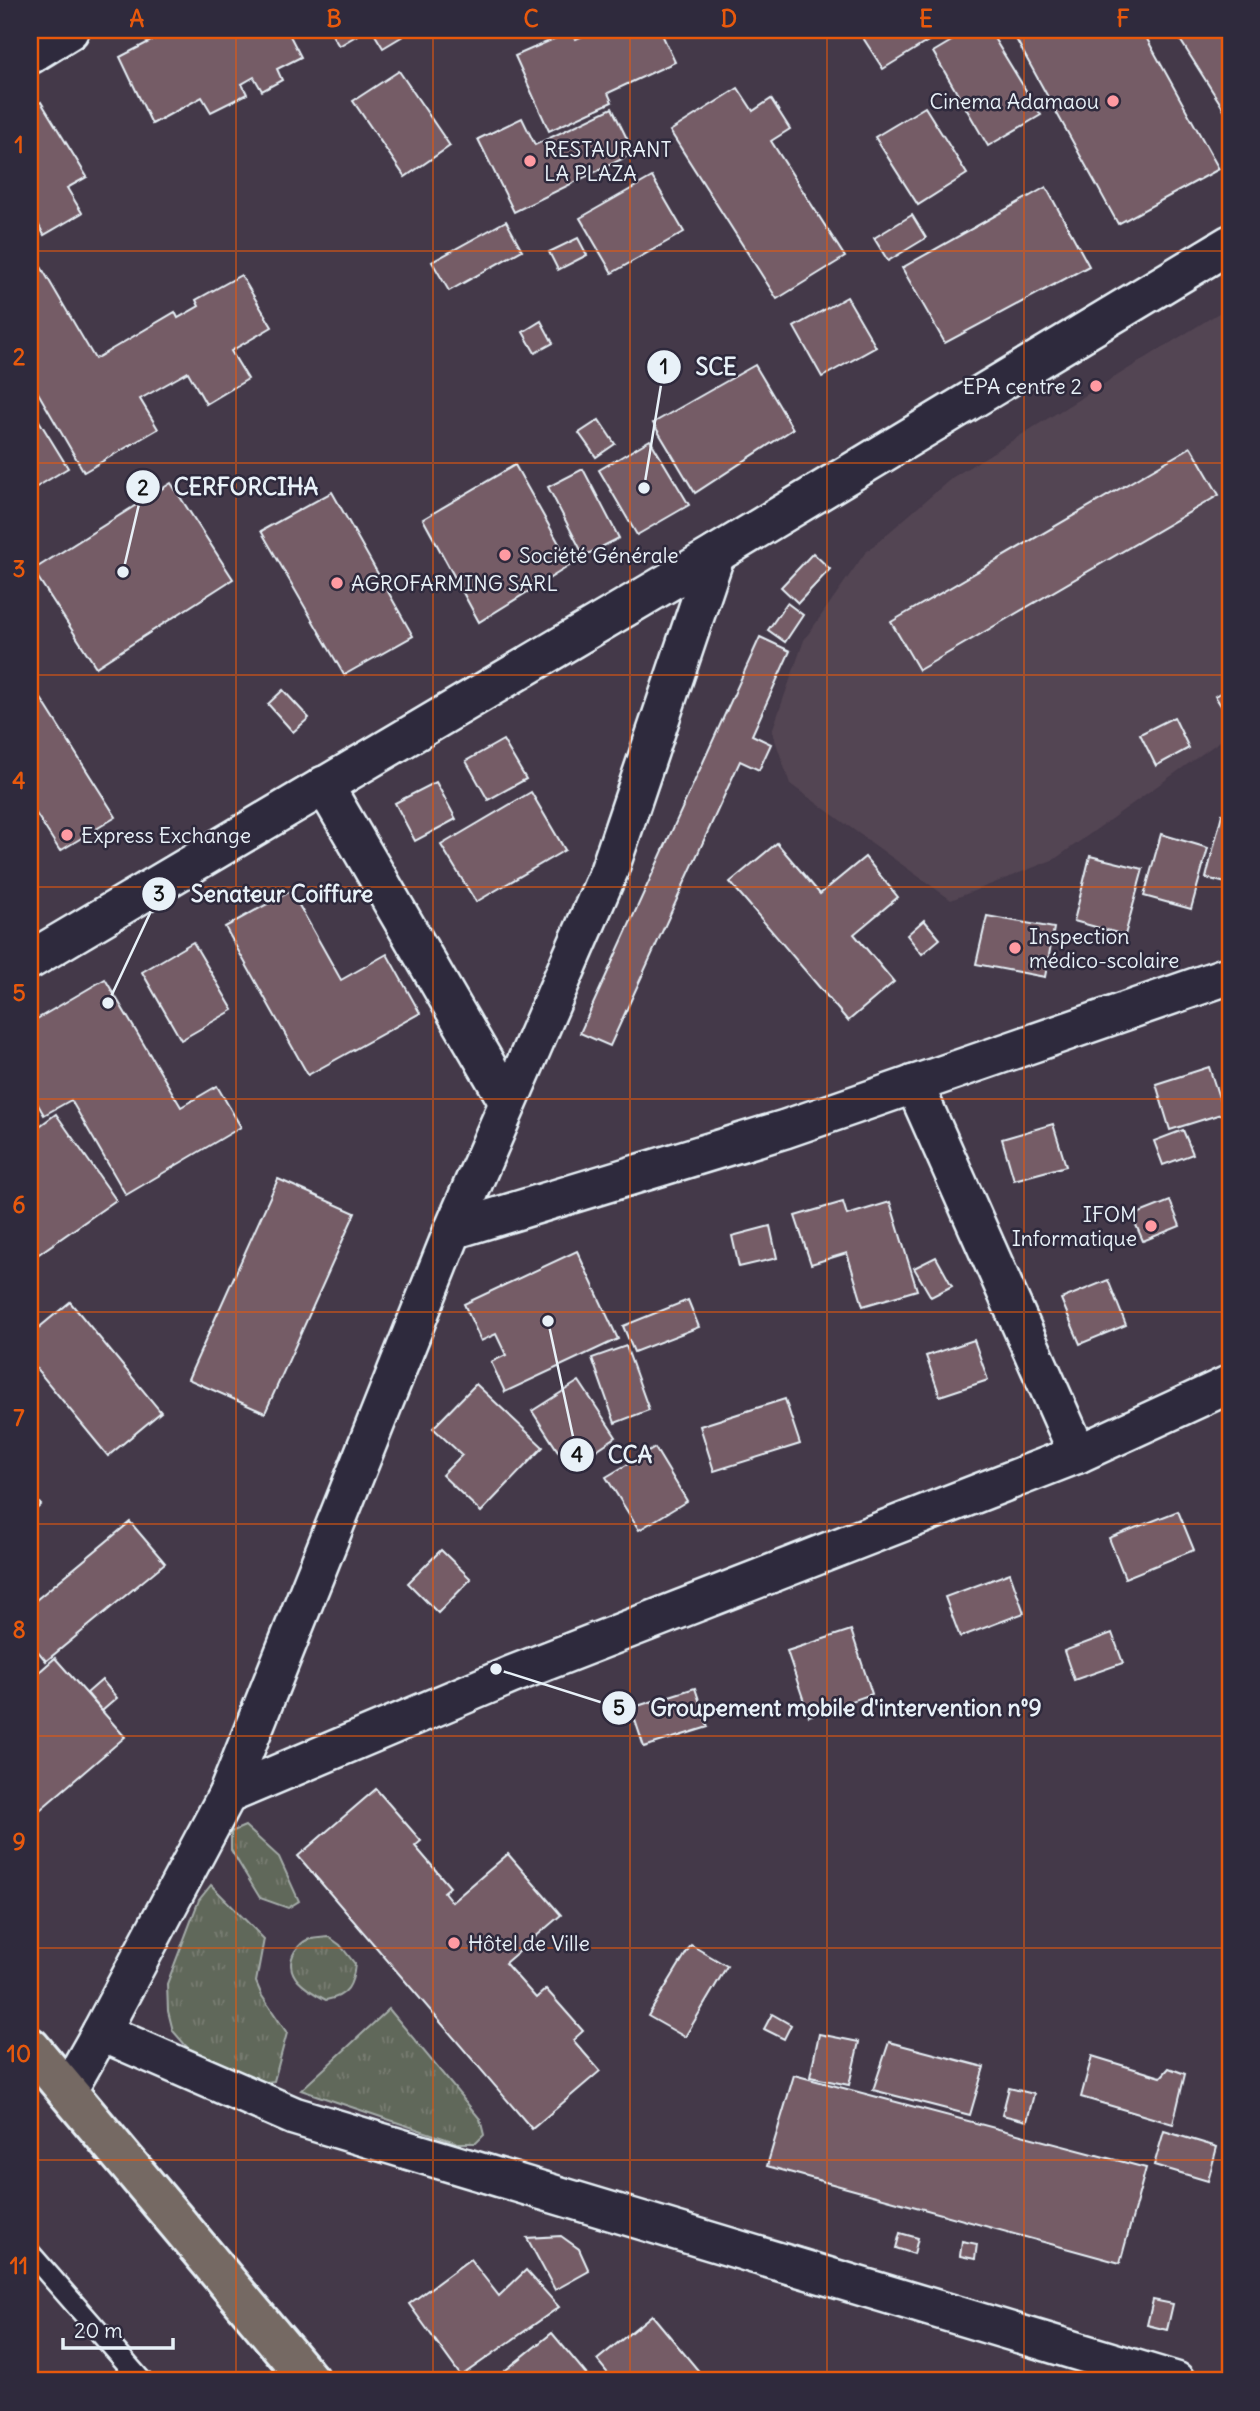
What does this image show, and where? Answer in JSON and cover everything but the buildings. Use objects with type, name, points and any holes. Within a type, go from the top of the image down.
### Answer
[{"type":"main road","points":[[30,54],[69,30]]},
{"type":"main road","points":[[30,2047],[310,2381]]},
{"type":"street","points":[[30,960],[716,554],[1230,244]]},
{"type":"street","points":[[67,2092],[227,1795],[453,1230],[609,871],[716,554]]},
{"type":"street","points":[[324,785],[508,1102]]},
{"type":"street","points":[[453,1230],[785,1129],[1230,975]]},
{"type":"street","points":[[914,1084],[1078,1454]]},
{"type":"street","points":[[227,1795],[511,1675],[1078,1454],[1230,1384]]},
{"type":"street","points":[[101,2032],[294,2116],[1176,2381]]},
{"type":"lane","points":[[30,2253],[142,2381]]},
{"type":"shaded area","points":[[1230,306],[1230,734],[1055,859],[951,900],[790,784],[772,731],[804,640],[865,553],[953,477]]},
{"type":"green space","points":[[245,1826],[279,1857],[299,1901],[288,1908],[260,1898],[231,1850],[231,1832]]},
{"type":"green space","points":[[211,1885],[264,1939],[256,1982],[262,1996],[287,2033],[274,2081],[266,2082],[193,2054],[173,2031],[168,2011],[167,1984],[199,1900]]},
{"type":"green space","points":[[329,1937],[340,1945],[355,1964],[348,1988],[340,1996],[326,2000],[298,1981],[291,1967],[295,1951],[305,1941]]},
{"type":"green space","points":[[389,2009],[480,2119],[484,2135],[476,2143],[458,2143],[301,2090]]},
{"type":"place","name":"Cinema Adamaou","points":[[1113,101]]},
{"type":"place","name":"RESTAURANT LA PLAZA","points":[[530,161]]},
{"type":"place","name":"EPA centre 2","points":[[1096,386]]},
{"type":"place","name":"SCE","points":[[644,488]]},
{"type":"place","name":"Société Générale","points":[[505,555]]},
{"type":"place","name":"CERFORCIHA","points":[[123,572]]},
{"type":"place","name":"AGROFARMING SARL","points":[[337,583]]},
{"type":"place","name":"Express Exchange","points":[[67,835]]},
{"type":"place","name":"Inspection médico-scolaire","points":[[1015,948]]},
{"type":"place","name":"Senateur Coiffure","points":[[108,1003]]},
{"type":"place","name":"IFOM Informatique","points":[[1151,1226]]},
{"type":"place","name":"CCA","points":[[548,1321]]},
{"type":"place","name":"Groupement mobile d'intervention n°9","points":[[496,1669]]},
{"type":"place","name":"Hôtel de Ville","points":[[454,1943]]}]
